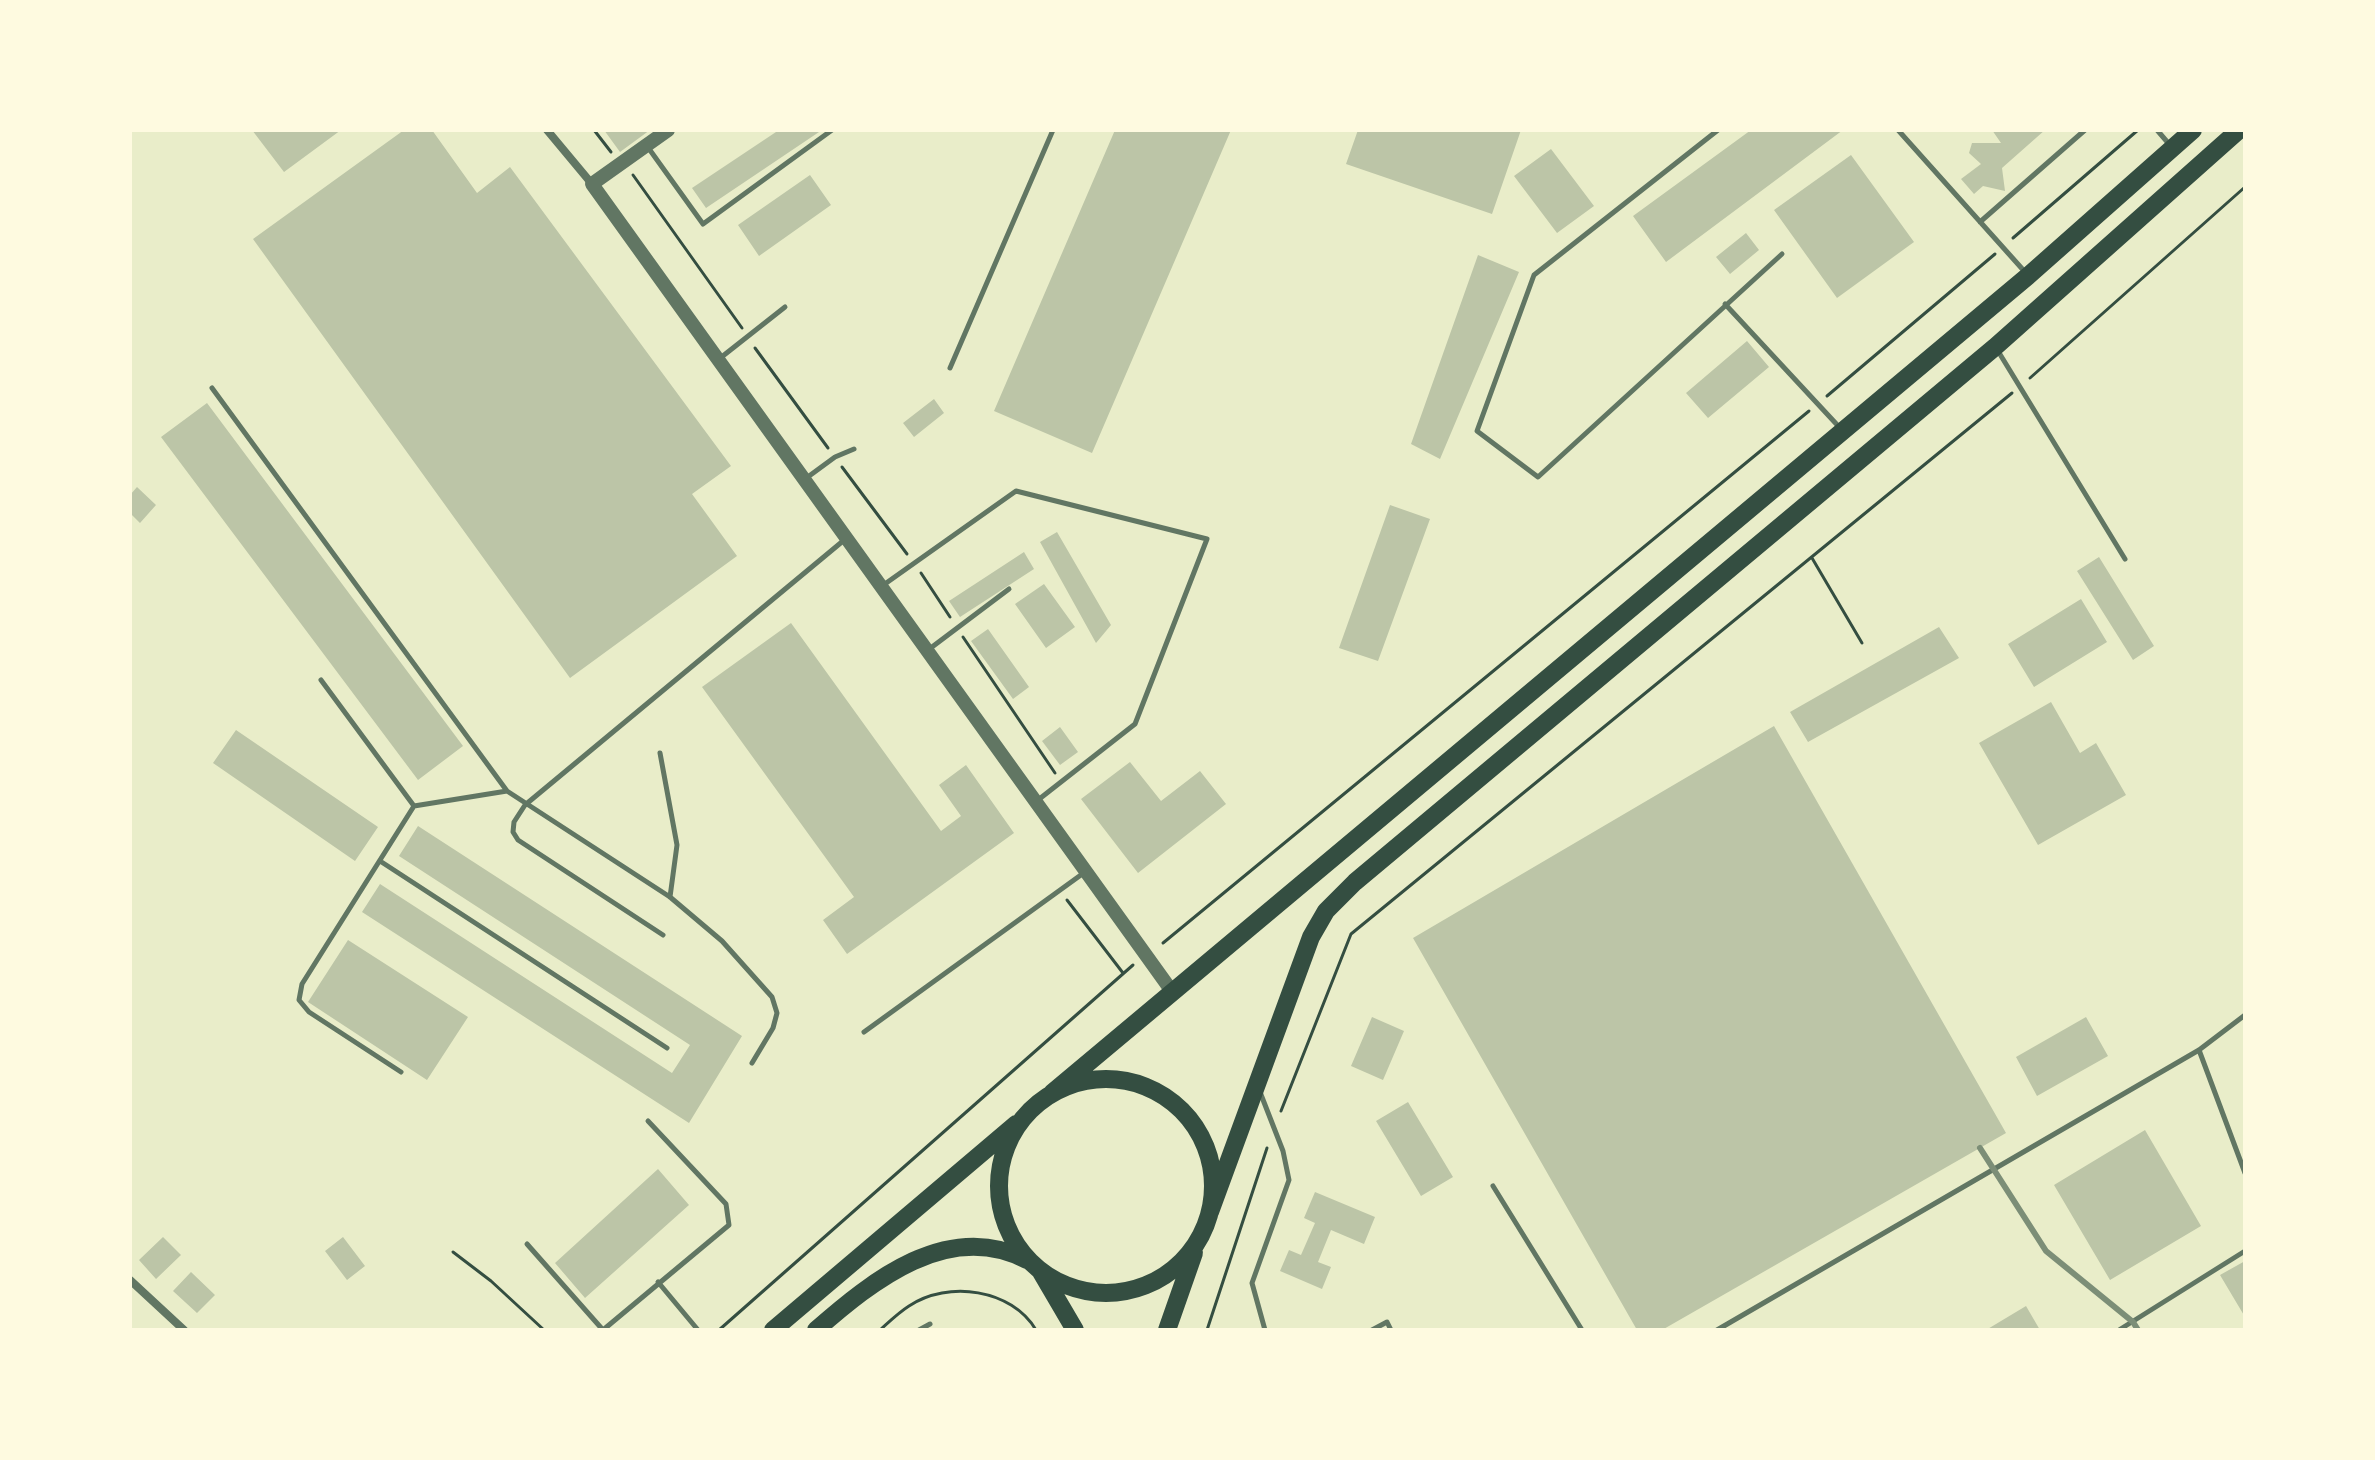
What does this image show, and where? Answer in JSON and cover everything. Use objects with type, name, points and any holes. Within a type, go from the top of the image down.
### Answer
[{"type":"main road","points":[[773,1330],[1171,990],[2028,276],[2193,130]]},
{"type":"main road","points":[[1167,1330],[1311,937],[1326,911],[1355,882],[1995,347],[2239,130]]},
{"type":"main road","points":[[1052,1093],[1092,1079],[1119,1079],[1146,1086],[1170,1100],[1190,1119],[1209,1156],[1213,1184],[1210,1212]]},
{"type":"main road","points":[[1022,1120],[1005,1153],[999,1189],[1011,1235],[1035,1265],[1075,1330]]},
{"type":"main road","points":[[816,1330],[872,1283],[914,1260],[940,1252],[980,1247],[1006,1251],[1080,1290],[1126,1291],[1168,1273],[1199,1239]]},
{"type":"street","points":[[547,130],[592,184],[1171,990]]},
{"type":"street","points":[[592,184],[668,130]]},
{"type":"street","points":[[130,1280],[184,1330]]},
{"type":"lane","points":[[647,145],[703,224],[832,130]]},
{"type":"lane","points":[[950,368],[1053,130]]},
{"type":"lane","points":[[1718,130],[1534,275],[1477,431],[1538,477],[1782,254]]},
{"type":"lane","points":[[1898,130],[2028,276]]},
{"type":"lane","points":[[1980,222],[2085,130]]},
{"type":"lane","points":[[2157,130],[2172,148]]},
{"type":"lane","points":[[1725,304],[1843,431]]},
{"type":"lane","points":[[718,359],[785,307]]},
{"type":"lane","points":[[1995,347],[2125,559]]},
{"type":"lane","points":[[212,388],[507,791],[670,897],[722,941],[772,997],[777,1013],[773,1028],[752,1063]]},
{"type":"lane","points":[[805,480],[835,457],[854,449]]},
{"type":"lane","points":[[881,586],[1016,491],[1207,539],[1135,724],[1036,802]]},
{"type":"lane","points":[[663,935],[518,840],[513,832],[514,822],[525,805],[793,579],[847,538]]},
{"type":"lane","points":[[927,650],[1009,589]]},
{"type":"lane","points":[[321,680],[414,806]]},
{"type":"lane","points":[[660,753],[677,845],[670,897]]},
{"type":"lane","points":[[401,1072],[309,1012],[299,1000],[302,984],[414,806],[507,791]]},
{"type":"lane","points":[[380,861],[667,1048]]},
{"type":"lane","points":[[864,1032],[1086,871]]},
{"type":"lane","points":[[1717,1330],[2199,1050],[2245,1015]]},
{"type":"lane","points":[[2199,1050],[2245,1173]]},
{"type":"lane","points":[[1256,1083],[1283,1151],[1289,1180],[1252,1283],[1265,1330]]},
{"type":"lane","points":[[527,1244],[603,1330],[729,1225],[726,1204],[648,1121]]},
{"type":"lane","points":[[1493,1186],[1582,1330]]},
{"type":"lane","points":[[2119,1330],[2245,1251]]},
{"type":"lane","points":[[658,1282],[698,1330]]},
{"type":"lane","points":[[1372,1330],[1387,1322],[1391,1330]]},
{"type":"lane","points":[[919,1330],[930,1324]]},
{"type":"path","points":[[594,130],[608,150],[620,157]]},
{"type":"path","points":[[2027,227],[2138,130]]},
{"type":"path","points":[[633,175],[913,562],[1062,782]]},
{"type":"path","points":[[2027,380],[2245,187]]},
{"type":"path","points":[[1827,396],[1997,252]]},
{"type":"path","points":[[1284,1103],[1351,934],[2014,392]]},
{"type":"path","points":[[1163,943],[1811,409]]},
{"type":"path","points":[[1812,558],[1862,643]]},
{"type":"path","points":[[1059,891],[1123,973]]},
{"type":"path","points":[[719,1330],[1138,961]]},
{"type":"path","points":[[1207,1330],[1268,1146]]},
{"type":"path","points":[[453,1252],[491,1281],[544,1330]]},
{"type":"path","points":[[880,1330],[910,1304],[945,1293],[976,1291],[1007,1301],[1029,1319],[1036,1330]]},
{"type":"building","points":[[252,130],[341,130],[284,172]]},
{"type":"building","points":[[404,130],[432,130],[477,193],[510,167],[731,466],[692,494],[737,556],[570,678],[253,239]]},
{"type":"building","points":[[604,130],[650,130],[620,152]]},
{"type":"building","points":[[779,130],[822,130],[706,208],[692,188]]},
{"type":"building","points":[[1115,130],[1231,130],[1092,453],[994,411]]},
{"type":"building","points":[[1358,130],[1521,130],[1492,214],[1346,164]]},
{"type":"building","points":[[1751,130],[1843,130],[1666,262],[1633,216]]},
{"type":"building","points":[[1992,130],[2045,130],[2002,168],[2005,191],[1983,186],[1974,194],[1961,179],[1981,164],[1969,153],[1972,143],[2001,143]]},
{"type":"building","points":[[1551,149],[1594,206],[1557,233],[1514,176]]},
{"type":"building","points":[[1851,155],[1914,242],[1837,298],[1774,210]]},
{"type":"building","points":[[810,175],[831,205],[759,256],[738,225]]},
{"type":"building","points":[[1746,233],[1759,250],[1730,274],[1716,257]]},
{"type":"building","points":[[1478,255],[1519,272],[1440,459],[1411,444]]},
{"type":"building","points":[[1747,341],[1769,367],[1708,418],[1686,393]]},
{"type":"building","points":[[934,399],[944,413],[914,437],[903,423]]},
{"type":"building","points":[[207,403],[463,746],[418,780],[161,437]]},
{"type":"building","points":[[137,487],[156,505],[140,523],[130,513],[130,495]]},
{"type":"building","points":[[1390,505],[1430,519],[1378,661],[1339,648]]},
{"type":"building","points":[[1057,532],[1111,625],[1096,643],[1040,542]]},
{"type":"building","points":[[1024,552],[1034,569],[960,617],[949,601]]},
{"type":"building","points":[[2099,557],[2154,646],[2133,660],[2077,571]]},
{"type":"building","points":[[1044,584],[1075,627],[1046,648],[1015,604]]},
{"type":"building","points":[[2081,599],[2107,642],[2034,687],[2008,644]]},
{"type":"building","points":[[791,623],[941,831],[961,816],[939,785],[966,765],[1014,833],[847,954],[823,920],[854,897],[702,687]]},
{"type":"building","points":[[1939,627],[1959,658],[1808,742],[1790,712]]},
{"type":"building","points":[[988,629],[1029,687],[1013,699],[971,641]]},
{"type":"building","points":[[2051,702],[2080,753],[2096,743],[2126,795],[2038,845],[1979,743]]},
{"type":"building","points":[[1774,726],[2006,1133],[1662,1330],[1637,1330],[1413,938]]},
{"type":"building","points":[[1060,727],[1078,752],[1060,765],[1042,741]]},
{"type":"building","points":[[236,730],[378,827],[355,861],[213,763]]},
{"type":"building","points":[[1130,762],[1161,801],[1200,771],[1226,804],[1138,873],[1081,799]]},
{"type":"building","points":[[418,826],[742,1036],[689,1123],[362,912],[380,884],[672,1073],[690,1045],[399,856]]},
{"type":"building","points":[[348,940],[468,1017],[427,1080],[308,1002]]},
{"type":"building","points":[[1372,1017],[1404,1031],[1383,1080],[1351,1066]]},
{"type":"building","points":[[2086,1017],[2108,1056],[2037,1096],[2016,1057]]},
{"type":"building","points":[[1408,1102],[1453,1177],[1421,1196],[1376,1121]]},
{"type":"building","points":[[2145,1130],[2201,1226],[2110,1280],[2054,1185]]},
{"type":"building","points":[[658,1169],[689,1205],[585,1298],[555,1263]]},
{"type":"building","points":[[1315,1192],[1375,1217],[1364,1244],[1331,1230],[1318,1262],[1331,1267],[1322,1289],[1280,1271],[1289,1250],[1301,1255],[1315,1223],[1304,1218]]},
{"type":"building","points":[[163,1237],[181,1255],[156,1279],[139,1260]]},
{"type":"building","points":[[343,1237],[365,1266],[347,1280],[325,1251]]},
{"type":"building","points":[[2245,1261],[2245,1317],[2220,1275]]},
{"type":"building","points":[[191,1272],[215,1295],[197,1313],[173,1291]]},
{"type":"building","points":[[2026,1306],[2040,1330],[1986,1330]]},
{"type":"railway","points":[[1980,1148],[2046,1251],[2133,1322],[2138,1330]]}]
